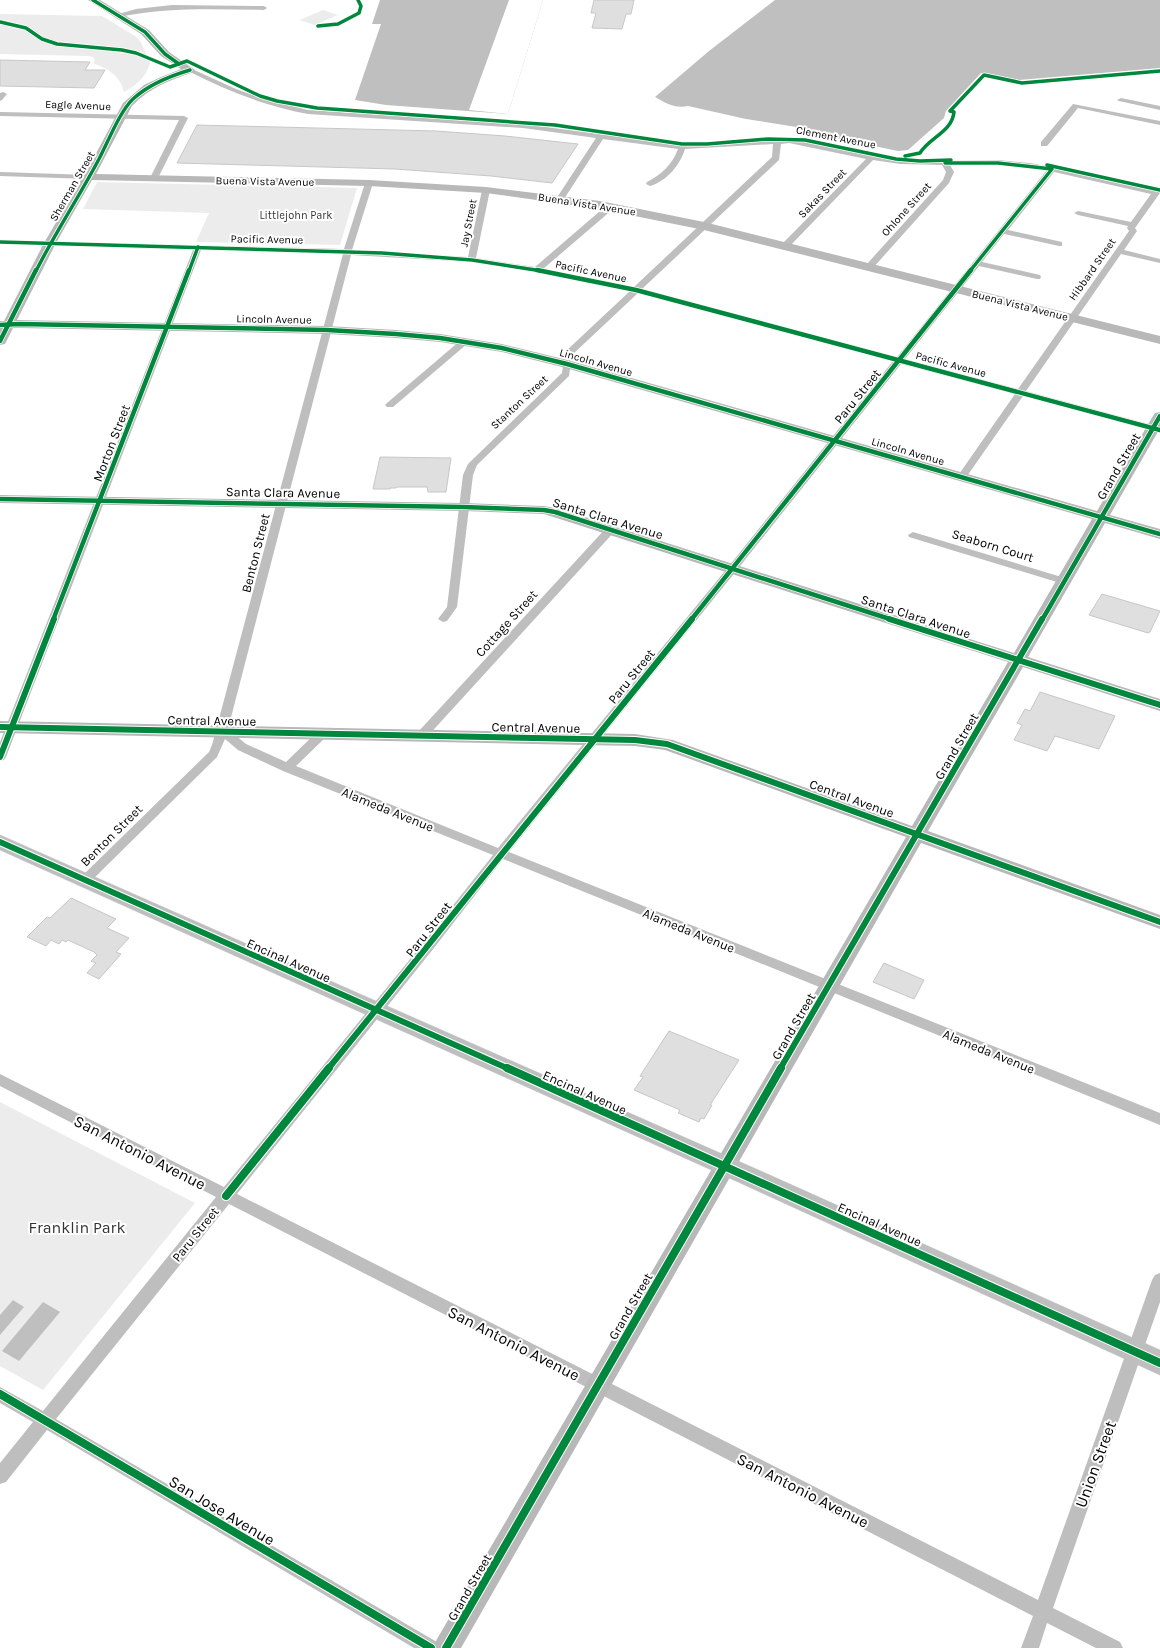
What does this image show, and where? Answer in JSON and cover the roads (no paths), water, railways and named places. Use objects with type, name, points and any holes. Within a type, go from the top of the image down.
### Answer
[{"type":"main road","name":"Encinal Avenue","points":[[0,842],[1160,1363]]},
{"type":"street","points":[[93,0],[122,17],[151,37],[163,53],[172,60],[252,99],[288,109],[523,126],[682,147],[777,141],[806,143],[872,157],[914,163],[992,161],[1029,165],[1052,170]]},
{"type":"street","points":[[122,17],[174,10],[263,10]]},
{"type":"street","name":"Sherman Street","points":[[0,341],[3,323],[89,177],[121,117],[133,98],[142,91],[169,77],[190,70]]},
{"type":"street","points":[[1121,100],[1160,108]]},
{"type":"street","points":[[1044,144],[1076,106],[1160,123]]},
{"type":"street","name":"Eagle Avenue","points":[[0,114],[184,118],[154,178]]},
{"type":"street","points":[[560,199],[601,136]]},
{"type":"street","name":"Stanton Street","points":[[443,619],[452,607],[468,475],[473,464],[566,374],[568,354],[776,158],[777,141]]},
{"type":"street","points":[[650,184],[662,176],[675,164],[679,158],[682,147]]},
{"type":"street","name":"Sakas Street","points":[[785,246],[872,157]]},
{"type":"street","points":[[98,161],[106,172],[128,177]]},
{"type":"street","name":"Ohlone Street","points":[[869,267],[946,181],[950,172],[945,163]]},
{"type":"street","name":"Hibbard Street","points":[[962,477],[1119,252],[1133,231],[1131,228],[1156,193],[1052,170]]},
{"type":"street","name":"Paru Street","points":[[0,1476],[376,1011],[500,854],[733,568],[834,440],[1052,170]]},
{"type":"street","name":"Buena Vista Avenue","points":[[0,174],[369,184],[486,190],[560,199],[610,207],[704,226],[1160,340]]},
{"type":"street","name":"Benton Street","points":[[85,880],[214,754],[218,745],[223,731],[348,251],[369,184]]},
{"type":"street","name":"Jay Street","points":[[472,260],[486,190]]},
{"type":"street","points":[[537,270],[610,207]]},
{"type":"street","points":[[1078,213],[1133,225]]},
{"type":"street","points":[[1003,231],[1059,244]]},
{"type":"street","name":"Pacific Avenue","points":[[0,242],[348,251],[472,260],[537,270],[636,290],[1020,393],[1158,425]]},
{"type":"street","name":"Morton Street","points":[[0,757],[6,727],[100,500],[198,247]]},
{"type":"street","points":[[1119,252],[1160,261]]},
{"type":"street","points":[[977,262],[1037,277]]},
{"type":"street","name":"Lincoln Avenue","points":[[3,323],[327,330],[396,334],[502,348],[567,364],[1160,534]]},
{"type":"street","points":[[390,405],[464,342]]},
{"type":"street","name":"Grand Street","points":[[446,1648],[1101,517],[1158,425]]},
{"type":"street","name":"Santa Clara Avenue","points":[[0,498],[464,507],[544,510],[611,529],[1160,705]]},
{"type":"street","name":"Cottage Street","points":[[422,735],[611,529]]},
{"type":"street","name":"Seaborn Court","points":[[913,535],[1064,581]]},
{"type":"street","name":"Central Avenue","points":[[6,727],[635,740],[667,744],[1160,922]]},
{"type":"street","name":"Alameda Avenue","points":[[223,731],[242,747],[287,768],[1160,1119]]},
{"type":"street","points":[[287,768],[322,733]]},
{"type":"street","name":"San Antonio Avenue","points":[[0,1080],[1114,1648]]},
{"type":"street","name":"Union Street","points":[[1030,1648],[1136,1352],[1160,1280]]},
{"type":"street","name":"San Jose Avenue","points":[[0,1394],[431,1648]]},
{"type":"park label","name":"Littlejohn Park","points":[[296,215]]},
{"type":"park label","name":"Franklin Park","points":[[77,1227]]}]
